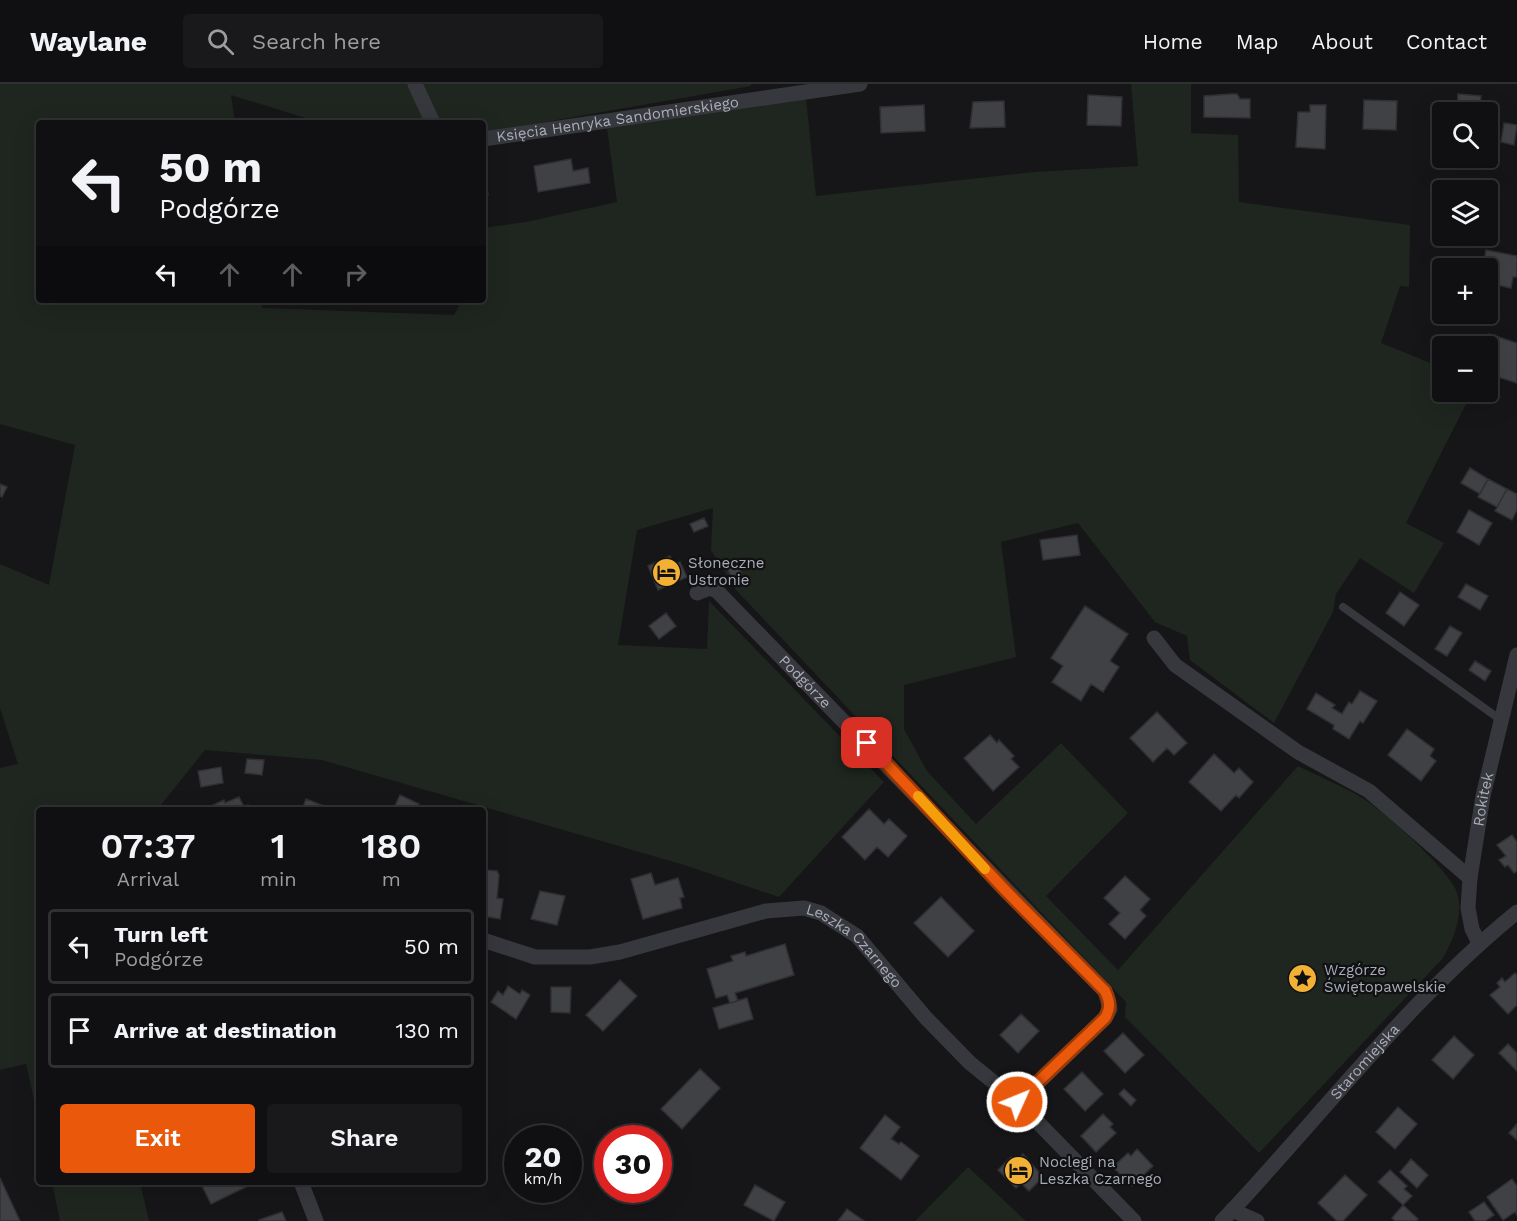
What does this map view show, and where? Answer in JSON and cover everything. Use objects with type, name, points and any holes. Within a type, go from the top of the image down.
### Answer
[{"type":"street","points":[[415,84],[432,120]]},
{"type":"street","name":"Księcia Henryka Sandomierskiego","points":[[486,139],[860,84]]},
{"type":"street","name":"Podgórze","points":[[697,593],[710,588],[717,591],[1105,991],[1110,1009],[1105,1018],[1017,1102]]},
{"type":"street","points":[[1154,638],[1174,665],[1298,752],[1369,791],[1470,878]]},
{"type":"street","name":"Rokitek","points":[[1479,943],[1472,929],[1468,908],[1470,878],[1483,796],[1517,655]]},
{"type":"street","name":"Leszka Czarnego","points":[[486,943],[535,957],[590,957],[620,952],[765,911],[804,908],[821,913],[857,936],[926,1018],[970,1063],[1017,1102],[1134,1221]]},
{"type":"street","name":"Staromiejska","points":[[1227,1216],[1423,998],[1479,943],[1517,912]]},
{"type":"street","points":[[302,1185],[316,1221]]},
{"type":"street","points":[[1227,1216],[1257,1221]]},
{"type":"lane","points":[[1343,607],[1501,720]]},
{"type":"shaded area","points":[[0,84],[413,84],[427,120],[312,120],[231,95],[235,120],[36,120],[36,303],[261,303],[262,308],[454,315],[460,303],[486,303],[486,228],[526,222],[617,202],[607,128],[806,98],[816,196],[1034,172],[1138,166],[1131,84],[1191,84],[1191,133],[1238,135],[1239,202],[1410,225],[1409,287],[1400,286],[1381,343],[1432,364],[1432,402],[1467,402],[1406,523],[1444,543],[1414,593],[1360,558],[1336,594],[1333,612],[1274,723],[1190,660],[1187,636],[1155,622],[1078,523],[1001,542],[1016,657],[904,685],[904,729],[927,771],[976,824],[1061,743],[1128,813],[1046,896],[1118,970],[1298,766],[1348,790],[1374,806],[1414,840],[1439,866],[1449,878],[1458,897],[1459,915],[1455,933],[1443,958],[1259,1153],[1125,1017],[1126,1002],[736,590],[711,550],[713,508],[637,530],[618,645],[707,649],[709,601],[884,782],[779,897],[681,864],[322,760],[205,750],[159,807],[36,807],[36,1109],[26,1064],[0,1070],[0,768],[18,764],[0,708],[0,564],[49,585],[75,445],[0,424]]},
{"type":"shaded area","points":[[423,84],[751,84],[751,86],[486,132],[486,120],[438,120],[435,117]]},
{"type":"shaded area","points":[[968,1167],[1026,1221],[915,1221]]},
{"type":"shaded area","points":[[53,1185],[141,1185],[149,1221],[60,1221]]},
{"type":"building","points":[[1237,94],[1240,99],[1250,99],[1250,118],[1204,117],[1204,96]]},
{"type":"building","points":[[1458,94],[1481,96],[1481,102],[1458,102]]},
{"type":"building","points":[[1088,95],[1122,97],[1121,126],[1087,125]]},
{"type":"building","points":[[1364,100],[1397,101],[1396,130],[1363,129]]},
{"type":"building","points":[[1004,101],[1005,127],[970,128],[973,102]]},
{"type":"building","points":[[924,105],[925,131],[881,133],[880,107]]},
{"type":"building","points":[[1310,105],[1326,105],[1325,149],[1296,147],[1298,112],[1310,112]]},
{"type":"building","points":[[1504,123],[1517,125],[1514,145],[1501,142]]},
{"type":"building","points":[[571,159],[573,171],[588,168],[590,183],[538,192],[534,166]]},
{"type":"building","points":[[1486,250],[1517,256],[1517,277],[1513,277],[1511,288],[1498,285],[1498,258],[1485,258]]},
{"type":"building","points":[[1498,337],[1517,343],[1517,383],[1498,377]]},
{"type":"building","points":[[1470,468],[1488,479],[1480,494],[1461,483]]},
{"type":"building","points":[[1488,479],[1507,489],[1497,507],[1478,497]]},
{"type":"building","points":[[0,484],[7,487],[2,497],[0,496]]},
{"type":"building","points":[[1507,489],[1517,494],[1517,510],[1512,520],[1495,511]]},
{"type":"building","points":[[1469,510],[1492,523],[1479,545],[1457,532]]},
{"type":"building","points":[[704,518],[708,526],[694,532],[690,524]]},
{"type":"building","points":[[1077,535],[1080,555],[1043,560],[1040,540]]},
{"type":"building","name":"Słoneczne Ustronie","points":[[670,556],[674,565],[680,562],[687,577],[658,590],[648,566]]},
{"type":"building","points":[[737,563],[742,575],[732,580],[727,567]]},
{"type":"building","points":[[1466,584],[1488,596],[1480,610],[1458,597]]},
{"type":"building","points":[[1400,592],[1419,605],[1404,626],[1386,613]]},
{"type":"building","points":[[1085,606],[1128,634],[1110,661],[1119,667],[1103,692],[1091,684],[1081,701],[1052,682],[1063,666],[1051,658]]},
{"type":"building","points":[[666,613],[676,626],[659,639],[649,626]]},
{"type":"building","points":[[1450,626],[1462,633],[1447,656],[1435,649]]},
{"type":"building","points":[[1475,661],[1491,671],[1485,681],[1469,670]]},
{"type":"building","points":[[1360,691],[1377,701],[1363,723],[1360,721],[1349,739],[1333,729],[1334,725],[1307,709],[1316,693],[1335,705],[1332,708],[1342,714],[1349,702],[1352,704]]},
{"type":"building","points":[[1157,712],[1187,743],[1174,755],[1167,748],[1153,762],[1130,738]]},
{"type":"building","points":[[1407,729],[1434,749],[1430,756],[1436,761],[1421,781],[1388,755]]},
{"type":"building","points":[[990,735],[997,743],[999,740],[1014,756],[1011,759],[1019,767],[993,791],[964,758]]},
{"type":"building","points":[[1214,754],[1234,773],[1239,768],[1253,782],[1239,798],[1236,795],[1221,811],[1189,782]]},
{"type":"building","points":[[247,759],[264,760],[262,775],[245,773]]},
{"type":"building","points":[[221,767],[223,783],[201,787],[198,771]]},
{"type":"building","points":[[400,795],[419,804],[418,807],[394,807]]},
{"type":"building","points":[[239,797],[244,807],[209,807],[224,800],[225,803]]},
{"type":"building","points":[[306,799],[326,807],[303,807]]},
{"type":"building","points":[[869,809],[884,824],[889,819],[907,836],[888,857],[877,847],[865,860],[842,837]]},
{"type":"building","points":[[1512,835],[1517,842],[1517,871],[1514,873],[1508,865],[1505,867],[1499,860],[1506,856],[1497,845]]},
{"type":"building","points":[[486,870],[497,871],[499,875],[497,898],[503,899],[500,919],[486,917]]},
{"type":"building","points":[[651,873],[655,885],[678,878],[684,897],[680,898],[682,908],[643,919],[631,879]]},
{"type":"building","points":[[1125,876],[1150,899],[1140,910],[1146,916],[1125,939],[1109,924],[1120,913],[1104,898]]},
{"type":"building","points":[[540,891],[565,896],[557,925],[531,919]]},
{"type":"building","points":[[941,897],[974,931],[948,957],[914,923]]},
{"type":"building","points":[[785,944],[794,975],[735,993],[738,1001],[730,1003],[727,995],[716,998],[707,969],[733,961],[731,956],[745,952],[746,956]]},
{"type":"building","points":[[1515,973],[1517,975],[1517,1005],[1508,1014],[1490,995],[1500,987],[1497,983],[1502,978],[1505,982]]},
{"type":"building","points":[[620,980],[637,996],[603,1031],[586,1015]]},
{"type":"building","points":[[508,986],[520,994],[522,990],[530,995],[516,1019],[491,1002],[498,991],[503,995]]},
{"type":"building","points":[[551,987],[571,987],[570,1013],[551,1012]]},
{"type":"building","points":[[747,998],[753,1019],[719,1029],[713,1008]]},
{"type":"building","points":[[1021,1014],[1039,1031],[1018,1053],[1000,1035]]},
{"type":"building","points":[[1123,1033],[1144,1055],[1125,1073],[1104,1051]]},
{"type":"building","points":[[1454,1036],[1474,1055],[1453,1079],[1432,1060]]},
{"type":"building","points":[[1508,1044],[1517,1053],[1517,1071],[1499,1053]]},
{"type":"building","points":[[700,1069],[720,1088],[682,1129],[661,1109]]},
{"type":"building","points":[[1082,1072],[1103,1094],[1085,1111],[1064,1089]]},
{"type":"building","points":[[1124,1089],[1136,1100],[1131,1106],[1119,1094]]},
{"type":"building","points":[[1398,1107],[1417,1124],[1395,1149],[1376,1132]]},
{"type":"building","points":[[1103,1114],[1113,1124],[1110,1127],[1116,1133],[1096,1152],[1081,1136]]},
{"type":"building","points":[[885,1115],[900,1127],[891,1139],[899,1144],[901,1142],[919,1156],[901,1180],[860,1148]]},
{"type":"building","points":[[1517,1124],[1517,1140],[1509,1133]]},
{"type":"building","points":[[1137,1149],[1153,1166],[1132,1186],[1113,1167],[1128,1153],[1131,1156]]},
{"type":"building","points":[[1023,1154],[1043,1177],[1029,1191],[1021,1183],[1016,1188],[998,1170],[1011,1157],[1016,1162]]},
{"type":"building","points":[[1411,1159],[1428,1175],[1417,1188],[1400,1172]]},
{"type":"building","points":[[1390,1170],[1407,1186],[1404,1189],[1412,1196],[1403,1205],[1378,1182]]},
{"type":"building","points":[[1345,1175],[1367,1195],[1343,1221],[1337,1221],[1318,1203]]},
{"type":"building","points":[[0,1178],[20,1221],[0,1221]]},
{"type":"building","points":[[1512,1179],[1517,1186],[1517,1215],[1515,1212],[1503,1220],[1487,1197]]},
{"type":"building","points":[[202,1185],[250,1185],[211,1204]]},
{"type":"building","points":[[755,1185],[785,1202],[774,1221],[744,1205]]},
{"type":"building","points":[[1484,1202],[1494,1215],[1485,1221],[1475,1221],[1469,1212]]},
{"type":"building","points":[[1403,1205],[1418,1219],[1416,1221],[1395,1221],[1392,1218]]},
{"type":"building","points":[[847,1209],[864,1221],[838,1221]]},
{"type":"building","points":[[282,1212],[286,1221],[259,1221],[259,1220]]},
{"type":"slow traffic","points":[[918,796],[985,869]]},
{"type":"place","name":"Słoneczne Ustronie","points":[[667,572]]},
{"type":"place","name":"Wzgórze Świętopawelskie","points":[[1303,979]]},
{"type":"place","name":"Noclegi na Leszka Czarnego","points":[[1018,1171]]},
{"type":"route","points":[[867,743],[1007,892],[1105,991],[1109,1000],[1110,1009],[1105,1018],[1017,1102]]}]
